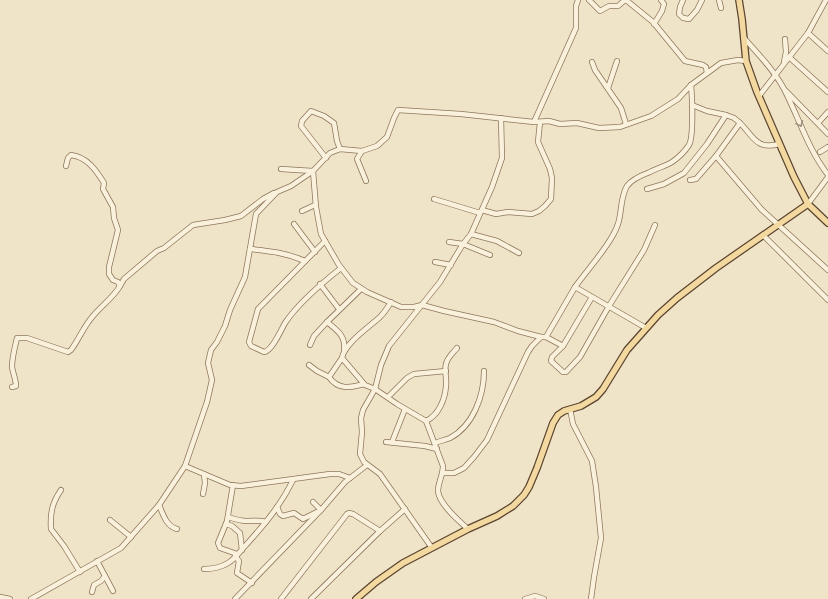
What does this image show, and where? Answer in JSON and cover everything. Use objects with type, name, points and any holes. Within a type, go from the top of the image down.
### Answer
[{"type":"main road","points":[[739,0],[746,61],[758,96],[794,178],[808,204],[828,223]]},
{"type":"main road","points":[[356,599],[376,582],[403,563],[468,529],[497,516],[513,506],[524,495],[537,468],[553,422],[558,415],[570,409],[581,406],[603,389],[627,350],[658,315],[677,298],[716,268],[808,204]]},
{"type":"street","points":[[534,122],[576,28],[576,6],[578,0]]},
{"type":"street","points":[[589,0],[600,10],[609,6],[618,6],[626,0],[654,24],[685,61],[703,65],[706,67],[707,73]]},
{"type":"street","points":[[654,24],[662,11],[664,4],[661,0]]},
{"type":"street","points":[[683,0],[680,7],[680,14],[683,18],[688,19],[698,10],[702,0]]},
{"type":"street","points":[[720,0],[721,8]]},
{"type":"street","points":[[758,96],[808,33],[826,0]]},
{"type":"street","points":[[808,33],[828,51]]},
{"type":"street","points":[[744,38],[775,75],[784,89],[818,163],[828,176],[808,204]]},
{"type":"street","points":[[783,65],[786,52],[786,39]]},
{"type":"street","points":[[789,57],[828,92]]},
{"type":"street","points":[[12,387],[16,386],[12,362],[17,338],[26,338],[68,352],[71,350],[93,315],[113,297],[124,279],[157,251],[164,248],[194,225],[241,216],[263,198],[291,186],[313,171],[330,154],[340,149],[362,151],[378,146],[387,137],[398,110],[534,122],[549,121],[560,124],[577,123],[599,128],[620,127],[651,116],[678,99],[691,84],[721,63],[738,60],[746,61]]},
{"type":"street","points":[[608,88],[616,61]]},
{"type":"street","points":[[592,62],[595,70],[621,108],[626,124]]},
{"type":"street","points":[[443,473],[454,473],[464,468],[487,440],[532,346],[544,337],[575,287],[609,242],[618,224],[624,191],[628,184],[636,178],[672,163],[679,157],[689,144],[691,137],[691,84]]},
{"type":"street","points":[[784,89],[828,134]]},
{"type":"street","points":[[692,105],[734,118],[740,122],[758,143],[765,146],[780,144]]},
{"type":"street","points":[[326,158],[301,126],[302,121],[311,111],[324,116],[334,123],[337,142],[340,149]]},
{"type":"street","points":[[818,123],[828,112]]},
{"type":"street","points":[[647,189],[664,184],[684,173],[707,144],[726,115]]},
{"type":"street","points":[[432,548],[380,474],[364,462],[360,454],[362,432],[361,418],[363,410],[375,389],[381,365],[389,346],[440,282],[463,244],[471,234],[492,187],[502,158],[501,118]]},
{"type":"street","points":[[434,199],[481,212],[496,214],[508,212],[532,214],[539,211],[551,200],[552,178],[550,169],[538,142],[540,122]]},
{"type":"street","points":[[690,180],[696,179],[716,156],[740,122]]},
{"type":"street","points":[[820,152],[828,147]]},
{"type":"street","points":[[362,151],[357,159],[366,181]]},
{"type":"street","points":[[66,166],[68,158],[71,155],[81,158],[92,166],[104,183],[103,188],[113,207],[114,218],[118,230],[109,267],[109,274],[113,280],[118,282],[120,286]]},
{"type":"street","points":[[716,156],[762,210],[828,270]]},
{"type":"street","points":[[281,170],[313,171]]},
{"type":"street","points":[[313,171],[315,206],[321,234],[341,268],[353,283],[367,292],[401,306],[414,307],[422,305],[494,322],[518,331],[544,337],[563,346]]},
{"type":"street","points":[[31,599],[121,548],[159,505],[185,466],[207,402],[212,380],[208,363],[211,350],[225,326],[230,310],[245,276],[256,214],[277,192]]},
{"type":"street","points":[[302,211],[315,206]]},
{"type":"street","points":[[294,224],[315,252]]},
{"type":"street","points":[[592,297],[563,346],[552,357],[551,361],[564,373],[580,357],[609,306],[644,250],[655,225]]},
{"type":"street","points":[[471,234],[497,241],[519,253]]},
{"type":"street","points":[[763,235],[828,300]]},
{"type":"street","points":[[325,241],[258,309],[249,342],[251,346],[264,352],[270,349],[288,319],[320,284],[341,268]]},
{"type":"street","points":[[449,242],[463,244],[490,255]]},
{"type":"street","points":[[250,250],[275,251],[305,261]]},
{"type":"street","points":[[435,262],[450,265]]},
{"type":"street","points":[[320,284],[339,310]]},
{"type":"street","points":[[575,287],[646,328]]},
{"type":"street","points":[[310,345],[314,336],[362,288]]},
{"type":"street","points":[[329,376],[357,338],[382,316],[391,302]]},
{"type":"street","points":[[327,322],[343,338],[345,344],[343,356],[364,384],[375,389],[426,421],[443,466],[443,473],[438,492],[454,516],[468,529]]},
{"type":"street","points":[[426,421],[435,415],[441,406],[446,386],[446,364],[450,356],[457,348]]},
{"type":"street","points":[[309,365],[317,371],[329,376],[334,383],[340,387],[349,388],[364,384]]},
{"type":"street","points":[[388,397],[406,378],[414,374],[446,371]]},
{"type":"street","points":[[435,443],[450,438],[468,423],[474,413],[482,388],[484,371]]},
{"type":"street","points":[[392,442],[405,409]]},
{"type":"street","points":[[570,409],[573,424],[592,461],[596,487],[601,538],[594,577],[592,599]]},
{"type":"street","points":[[386,442],[425,446],[437,449]]},
{"type":"street","points":[[235,599],[321,510],[345,482],[367,465]]},
{"type":"street","points":[[185,466],[233,485],[242,486],[330,474],[339,474],[350,478]]},
{"type":"street","points":[[203,494],[205,483],[204,474]]},
{"type":"street","points":[[204,569],[216,569],[229,563],[242,550],[277,507],[292,480]]},
{"type":"street","points":[[233,485],[228,517],[218,544],[220,548],[236,555],[239,561],[237,573],[252,583]]},
{"type":"street","points":[[61,490],[54,499],[51,529],[64,546],[80,572]]},
{"type":"street","points":[[313,502],[321,510]]},
{"type":"street","points":[[159,505],[168,523],[172,528],[176,529]]},
{"type":"street","points":[[277,507],[280,514],[283,516],[294,513],[303,519],[321,510]]},
{"type":"street","points":[[311,599],[380,531],[405,509]]},
{"type":"street","points":[[281,599],[347,514],[353,514],[380,531]]},
{"type":"street","points":[[228,517],[240,520],[259,520],[266,522]]},
{"type":"street","points":[[110,520],[131,537]]},
{"type":"street","points":[[226,524],[232,526],[240,533],[242,550]]},
{"type":"street","points":[[97,561],[113,591]]},
{"type":"street","points":[[92,592],[93,587],[102,581],[105,576]]},
{"type":"street","points":[[525,599],[535,596],[544,599]]},
{"type":"street","points":[[0,597],[10,599]]}]
